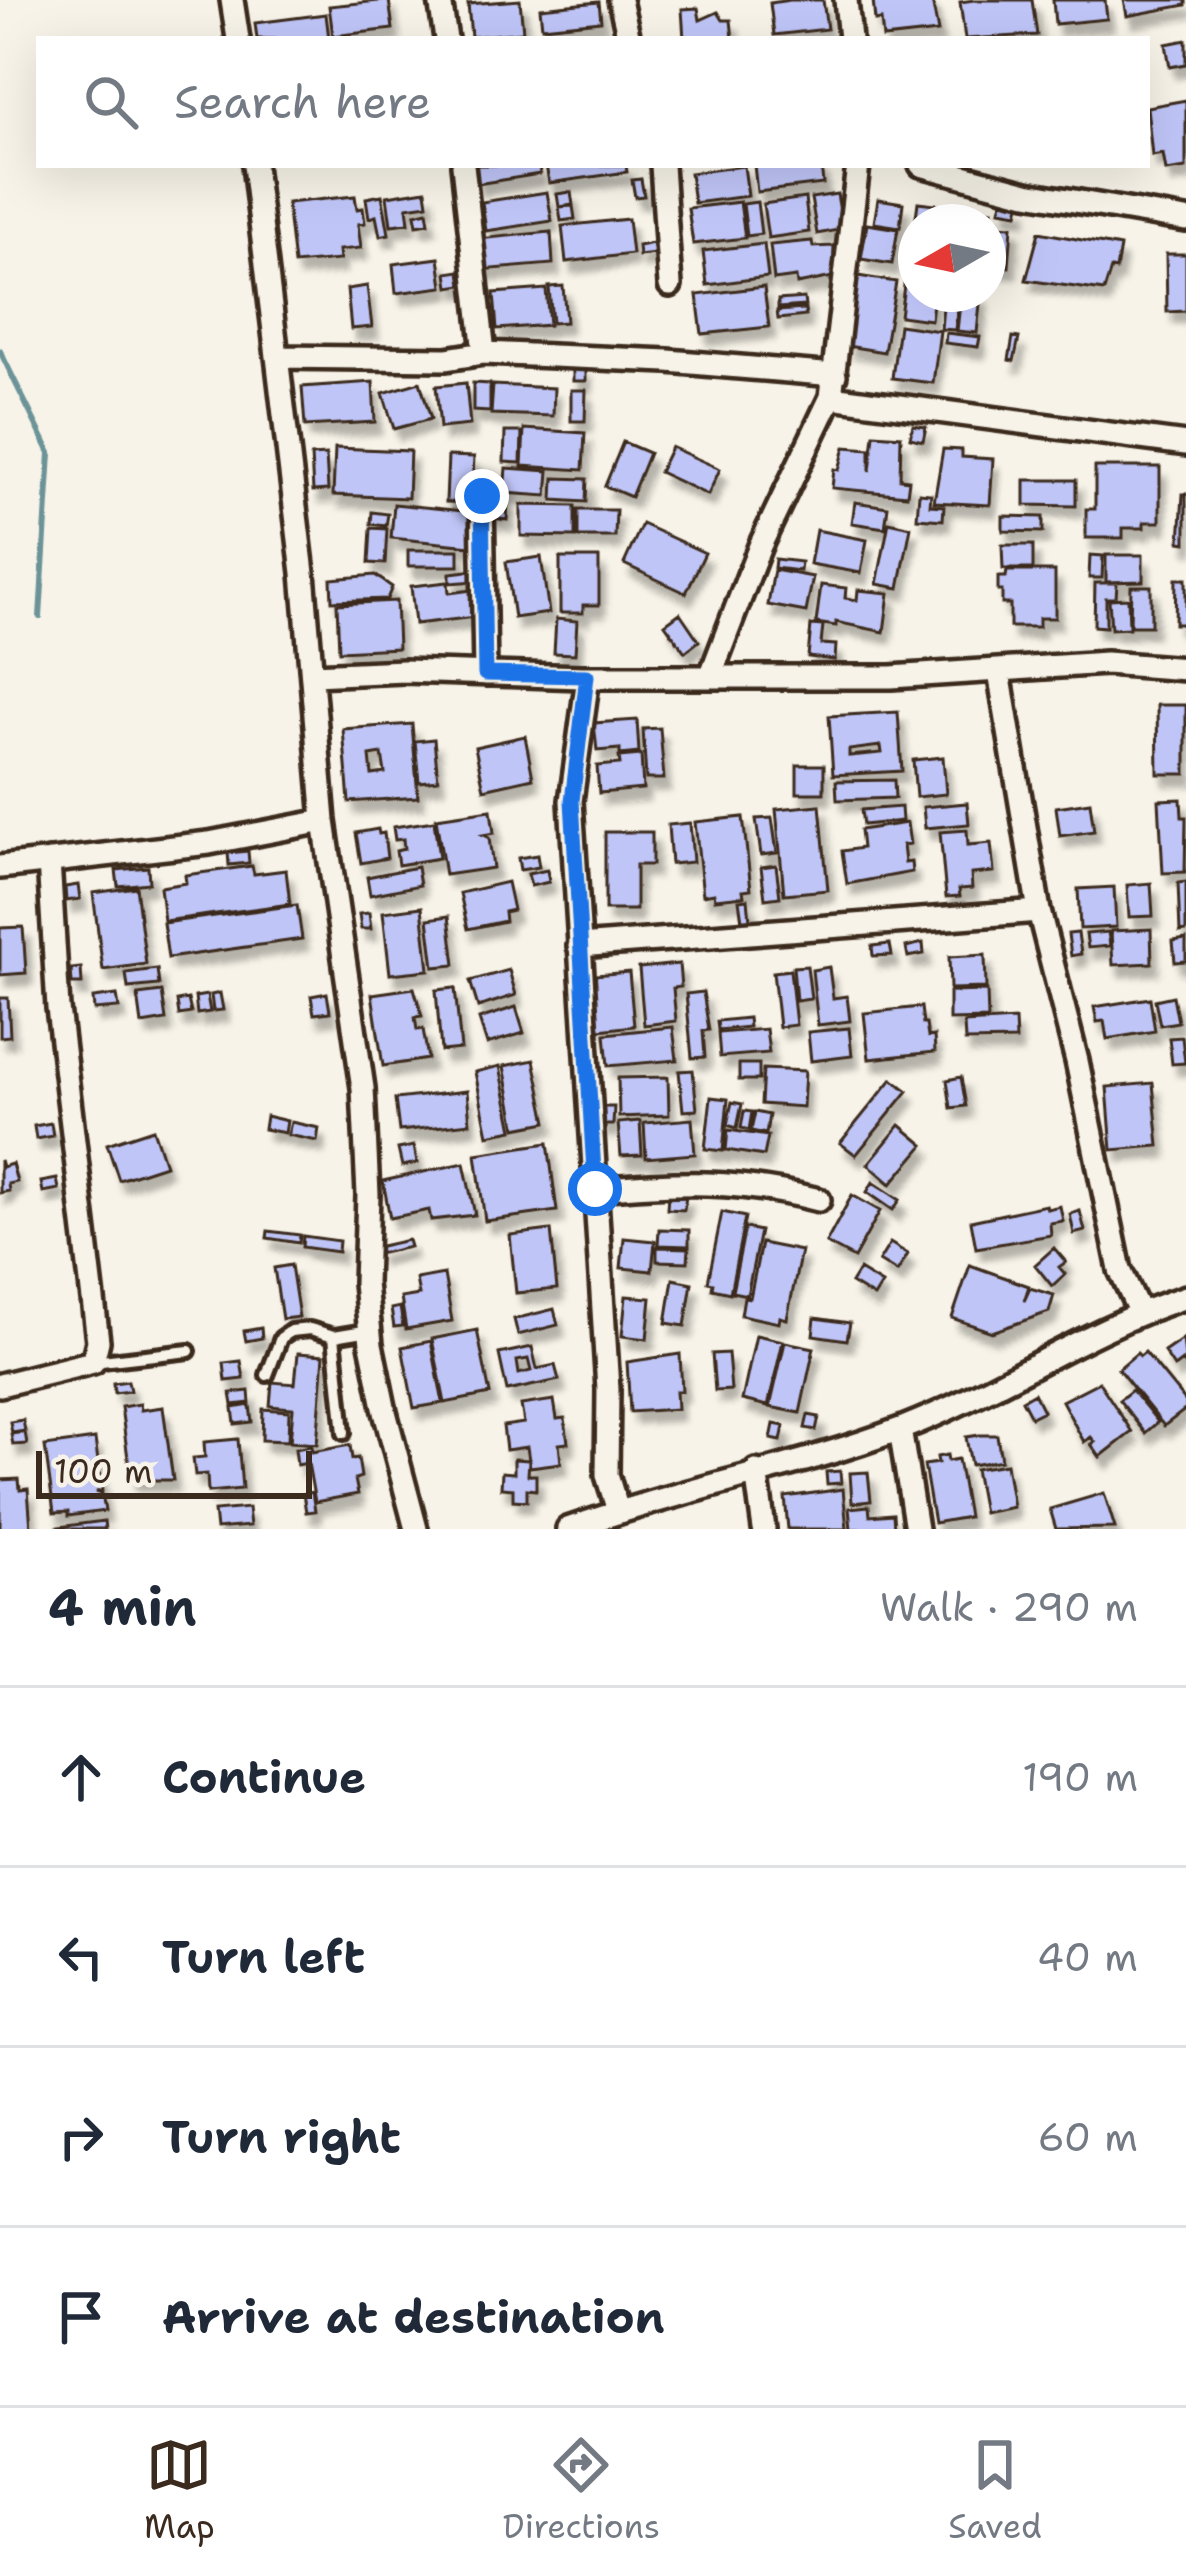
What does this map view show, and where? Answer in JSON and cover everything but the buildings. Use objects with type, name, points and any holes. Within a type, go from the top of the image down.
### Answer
[{"type":"street","points":[[232,0],[238,36]]},
{"type":"street","points":[[440,0],[446,36]]},
{"type":"street","points":[[620,0],[621,36]]},
{"type":"street","points":[[846,0],[850,36]]},
{"type":"street","points":[[254,168],[324,821],[363,1088],[368,1195],[364,1283],[385,1412],[416,1529]]},
{"type":"street","points":[[463,168],[484,352]]},
{"type":"street","points":[[662,168],[670,285]]},
{"type":"street","points":[[710,676],[760,546],[833,386],[858,168]]},
{"type":"street","points":[[932,168],[1027,193],[1186,220]]},
{"type":"street","points":[[277,357],[446,359],[484,352],[668,361],[1186,444]]},
{"type":"street","points":[[482,496],[485,674]]},
{"type":"street","points":[[312,675],[404,671],[891,677],[1106,662],[1186,669]]},
{"type":"street","points":[[999,672],[1039,911],[1077,1061],[1120,1270],[1139,1311]]},
{"type":"street","points":[[587,676],[572,801],[608,1389],[608,1474],[617,1511]]},
{"type":"street","points":[[0,867],[209,843],[324,821]]},
{"type":"street","points":[[0,1384],[93,1362],[98,1341],[58,1008],[49,861]]},
{"type":"street","points":[[579,946],[1039,911]]},
{"type":"street","points":[[595,1189],[697,1180],[761,1185],[819,1200]]},
{"type":"street","points":[[568,1529],[900,1429],[984,1394],[1139,1311],[1186,1297]]},
{"type":"street","points":[[900,1429],[916,1529]]},
{"type":"street","points":[[756,1471],[764,1529]]},
{"type":"street","points":[[592,1520],[608,1474]]},
{"type":"lane","points":[[267,1375],[281,1338],[291,1331],[310,1329],[334,1336],[370,1330]]},
{"type":"lane","points":[[334,1336],[344,1433]]},
{"type":"lane","points":[[93,1362],[188,1351]]},
{"type":"waterway","points":[[0,351],[50,453],[40,617]]},
{"type":"route","points":[[482,496],[485,674],[587,676],[572,801],[595,1189]]}]
